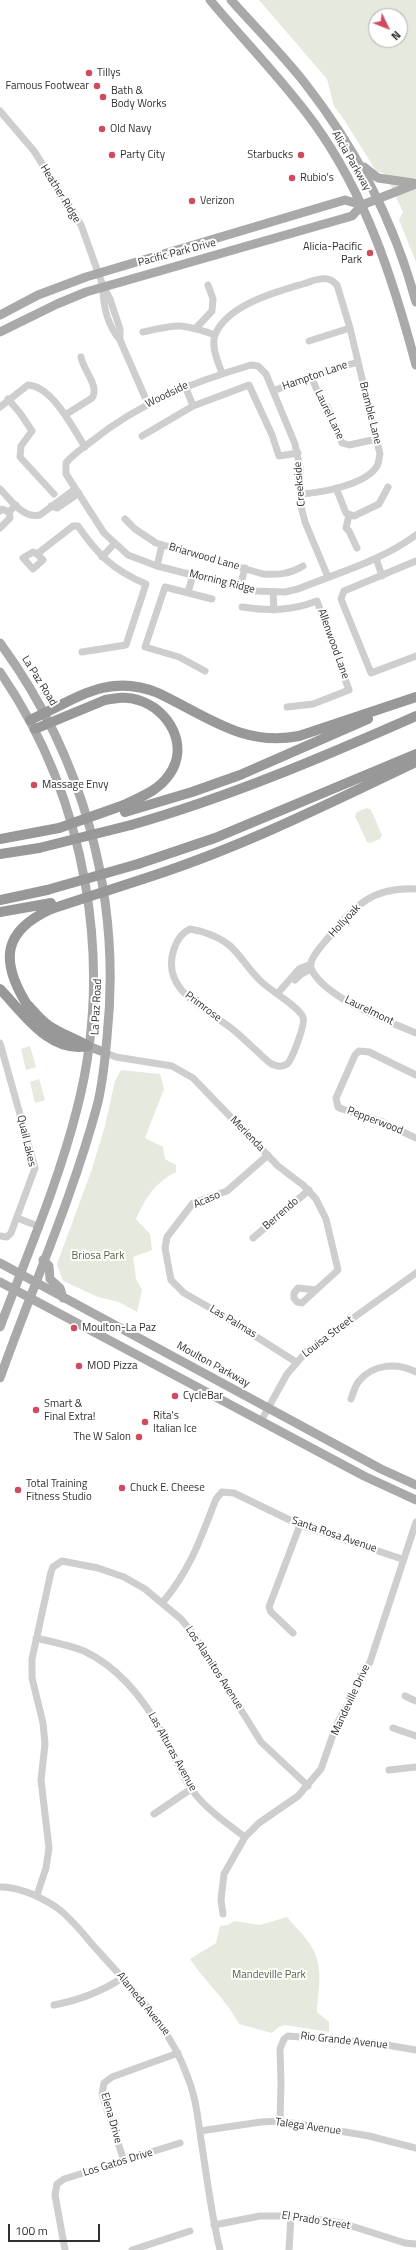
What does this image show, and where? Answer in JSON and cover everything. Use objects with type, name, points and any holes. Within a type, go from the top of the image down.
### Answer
[{"type":"highway","points":[[32,724],[45,713],[103,687],[113,685],[136,686],[158,693],[239,733],[260,738],[285,739],[306,734],[416,698]]},
{"type":"highway","points":[[32,724],[51,724],[105,700],[116,698],[137,699],[160,712],[167,719],[177,741],[178,750],[174,766],[159,787],[124,808]]},
{"type":"highway","points":[[0,839],[59,828],[124,808],[192,792],[240,775],[416,698]]},
{"type":"highway","points":[[0,854],[39,848],[131,825],[192,807],[250,786],[416,716]]},
{"type":"highway","points":[[0,900],[47,890],[138,864],[215,838],[416,754]]},
{"type":"highway","points":[[0,912],[51,906],[196,862],[247,842],[416,762]]},
{"type":"highway","points":[[51,906],[32,918],[16,931],[7,946],[6,971],[17,992],[43,1021],[54,1029],[72,1036],[88,1046]]},
{"type":"highway","points":[[0,989],[49,1039],[75,1049],[88,1046]]},
{"type":"main road","name":"Alicia Parkway","points":[[210,0],[289,90],[336,156],[362,204],[383,254],[416,365]]},
{"type":"main road","name":"Alicia Parkway","points":[[231,0],[307,85],[360,163],[378,198],[397,243],[416,302]]},
{"type":"main road","points":[[360,163],[378,178],[416,184]]},
{"type":"main road","name":"Pacific Park Drive","points":[[0,332],[57,304],[103,286],[311,229],[353,215],[362,204],[416,184]]},
{"type":"main road","name":"Pacific Park Drive","points":[[0,315],[51,290],[98,273],[346,200],[362,204]]},
{"type":"main road","name":"La Paz Road","points":[[0,643],[26,680],[51,724],[83,800],[104,890],[109,933],[111,984],[106,1053],[97,1105],[84,1150],[0,1378]]},
{"type":"main road","name":"La Paz Road","points":[[0,672],[32,724],[58,781],[80,858],[89,908],[94,970],[88,1046],[75,1116],[51,1195],[0,1327]]},
{"type":"main road","points":[[88,1046],[106,1053]]},
{"type":"main road","points":[[43,1260],[49,1266],[50,1279],[60,1288],[63,1298]]},
{"type":"main road","name":"Moulton Parkway","points":[[0,1262],[63,1298],[381,1469],[416,1485]]},
{"type":"main road","points":[[0,1282],[364,1476],[416,1500]]},
{"type":"street","name":"Heather Ridge","points":[[0,111],[34,151],[81,225],[103,286],[110,299],[120,329],[120,340],[148,404]]},
{"type":"street","name":"Bramble Lane","points":[[215,335],[228,318],[256,299],[322,279],[332,280],[340,291],[380,454],[378,465],[369,475],[336,488],[322,493],[300,494]]},
{"type":"street","points":[[196,328],[212,311],[213,299],[208,285]]},
{"type":"street","points":[[143,332],[175,324],[196,328],[215,335],[214,349],[222,373]]},
{"type":"street","points":[[309,341],[350,328]]},
{"type":"street","points":[[65,415],[92,398],[94,394],[95,388],[82,367],[81,357]]},
{"type":"street","name":"Hampton Lane","points":[[273,391],[311,376],[358,362]]},
{"type":"street","name":"Woodside","points":[[65,467],[70,458],[104,432],[148,404],[184,386],[251,365],[258,366],[266,374],[273,391]]},
{"type":"street","name":"Laurel Lane","points":[[311,376],[321,400],[327,406],[342,443],[349,445],[376,439]]},
{"type":"street","points":[[0,407],[22,388],[36,386],[42,388],[65,415],[85,446]]},
{"type":"street","points":[[184,386],[193,406]]},
{"type":"street","points":[[142,436],[193,406],[247,386],[251,387],[279,456],[298,453]]},
{"type":"street","name":"Creekside","points":[[273,391],[298,453],[300,494],[305,522],[328,577]]},
{"type":"street","points":[[8,399],[20,412],[32,431],[21,446],[20,457],[54,494]]},
{"type":"street","name":"Morning Ridge","points":[[65,467],[66,474],[104,533],[114,544],[128,555],[157,566],[240,587],[273,592],[298,589],[391,552],[416,535]]},
{"type":"street","points":[[349,516],[354,516],[375,507],[379,504],[388,487]]},
{"type":"street","points":[[336,488],[349,516],[346,528],[357,548]]},
{"type":"street","points":[[0,489],[25,514],[34,516],[40,515],[50,506],[57,508],[77,491]]},
{"type":"street","points":[[9,512],[16,505]]},
{"type":"street","points":[[0,511],[2,509],[9,512]]},
{"type":"street","points":[[0,528],[10,518],[9,512]]},
{"type":"street","name":"Briarwood Lane","points":[[125,519],[148,539],[162,545],[263,574],[279,575],[294,572],[303,566]]},
{"type":"street","points":[[37,554],[73,526],[78,526],[102,557],[122,573],[146,584],[126,645],[82,652]]},
{"type":"street","points":[[102,557],[114,544]]},
{"type":"street","name":"Briarwood Lane","points":[[157,566],[162,545]]},
{"type":"street","points":[[376,558],[382,576]]},
{"type":"street","points":[[416,561],[344,592],[341,599],[371,673],[416,656]]},
{"type":"street","name":"Briarwood Lane","points":[[240,587],[245,568]]},
{"type":"street","points":[[188,592],[193,575]]},
{"type":"street","points":[[205,671],[179,657],[145,647],[165,587],[212,599]]},
{"type":"street","points":[[273,592],[274,610]]},
{"type":"street","name":"Allenwood Lane","points":[[242,607],[274,610],[302,606],[317,601],[349,690],[313,704],[287,707]]},
{"type":"street","name":"Hollyoak","points":[[311,966],[315,955],[353,908],[378,893],[392,889],[416,888]]},
{"type":"street","name":"Primrose","points":[[190,929],[220,940],[229,945],[251,972],[279,996],[302,1014],[304,1022],[292,1059],[282,1067],[276,1066],[232,1029],[180,990],[171,969],[174,948],[180,936],[190,929]]},
{"type":"street","points":[[279,996],[311,966]]},
{"type":"street","name":"Laurelmont","points":[[311,966],[316,977],[350,1004],[416,1033]]},
{"type":"street","name":"Quail Lakes","points":[[0,1042],[35,1168],[11,1233],[4,1236]]},
{"type":"street","name":"Pepperwood","points":[[416,1075],[369,1052],[359,1051],[355,1055],[336,1098],[338,1106],[342,1109],[380,1121],[416,1138]]},
{"type":"street","name":"Merienda","points":[[106,1053],[116,1057],[172,1066],[183,1071],[193,1078],[268,1155],[309,1190],[326,1219],[338,1270],[316,1290]]},
{"type":"street","name":"Acaso","points":[[171,1280],[165,1242],[191,1206],[227,1191],[268,1155]]},
{"type":"street","name":"Berrendo","points":[[253,1238],[309,1190]]},
{"type":"street","points":[[17,1218],[38,1226]]},
{"type":"street","name":"Louisa Street","points":[[261,1421],[296,1362],[307,1351],[416,1274]]},
{"type":"street","name":"Las Palmas","points":[[171,1280],[184,1293],[219,1313],[296,1362]]},
{"type":"street","points":[[351,1399],[358,1382],[367,1373],[378,1368],[403,1366],[416,1372]]},
{"type":"street","name":"Santa Rosa Avenue","points":[[163,1602],[179,1583],[191,1564],[216,1499],[222,1492],[234,1493],[300,1525],[402,1559]]},
{"type":"street","name":"Mandeville Drive","points":[[223,1914],[220,1900],[224,1874],[244,1837],[259,1822],[287,1805],[308,1786],[321,1769],[336,1726],[370,1662],[402,1559],[416,1522]]},
{"type":"street","points":[[293,1633],[271,1612],[269,1607],[300,1525]]},
{"type":"street","name":"Los Alamitos Avenue","points":[[36,1638],[52,1572],[57,1564],[68,1562],[98,1568],[117,1575],[145,1589],[163,1602],[181,1619],[195,1636],[261,1742],[308,1786]]},
{"type":"street","points":[[36,1638],[32,1659],[32,1678],[43,1723],[45,1744],[41,1780],[49,1848],[46,1868],[37,1895]]},
{"type":"street","name":"Las Alturas Avenue","points":[[36,1638],[82,1650],[99,1659],[129,1685],[147,1707],[160,1728],[191,1789],[212,1812],[244,1837]]},
{"type":"street","points":[[404,1696],[416,1701]]},
{"type":"street","points":[[393,1728],[416,1736]]},
{"type":"street","points":[[388,1770],[416,1768]]},
{"type":"street","points":[[154,1814],[191,1789]]},
{"type":"street","name":"Alameda Avenue","points":[[0,1887],[10,1887],[37,1895],[58,1908],[76,1926],[157,2019],[178,2053],[196,2103],[214,2224],[220,2250]]},
{"type":"street","points":[[54,2005],[74,2001],[103,1991],[122,1978]]},
{"type":"street","name":"Rio Grande Avenue","points":[[280,2121],[280,2049],[284,2039],[288,2036],[375,2043],[416,2050]]},
{"type":"street","name":"Elena Drive","points":[[124,2161],[102,2094],[104,2083],[112,2077],[178,2053]]},
{"type":"street","name":"Talega Avenue","points":[[200,2131],[261,2122],[280,2121],[369,2136],[416,2148]]},
{"type":"street","name":"Los Gatos Drive","points":[[65,2250],[55,2195],[57,2184],[64,2179],[180,2144]]},
{"type":"street","name":"El Prado Street","points":[[214,2224],[260,2216],[291,2216],[342,2223],[405,2243],[416,2244]]},
{"type":"street","points":[[289,2250],[291,2216]]},
{"type":"street","points":[[132,2250],[190,2231]]},
{"type":"green space","points":[[259,0],[416,0],[416,262],[399,220],[403,212],[385,174],[376,171],[334,106],[327,79]]},
{"type":"green space","points":[[367,808],[371,810],[382,835],[380,839],[370,843],[367,842],[355,816],[357,812]]},
{"type":"green space","points":[[30,1046],[36,1067],[26,1070],[21,1049]]},
{"type":"green space","name":"Briosa Park","points":[[121,1070],[160,1074],[164,1089],[145,1138],[163,1147],[165,1159],[176,1165],[176,1172],[157,1186],[147,1198],[136,1219],[150,1234],[152,1250],[133,1257],[136,1279],[142,1290],[137,1312],[119,1302],[98,1297],[63,1281],[57,1264],[92,1169],[105,1126],[115,1081]]},
{"type":"green space","points":[[39,1079],[45,1100],[35,1103],[30,1082]]},
{"type":"green space","name":"Mandeville Park","points":[[287,1917],[307,1939],[314,1951],[319,1968],[317,2012],[329,2022],[329,2032],[285,2025],[279,2027],[272,2033],[239,2024],[222,1999],[190,1959],[216,1943],[220,1926],[228,1925],[234,1921],[260,1925]]},
{"type":"place","name":"Tillys","points":[[89,73]]},
{"type":"place","name":"Famous Footwear","points":[[97,86]]},
{"type":"place","name":"Bath & Body Works","points":[[103,97]]},
{"type":"place","name":"Old Navy","points":[[102,129]]},
{"type":"place","name":"Party City","points":[[112,155]]},
{"type":"place","name":"Starbucks","points":[[301,155]]},
{"type":"place","name":"Rubio's","points":[[292,178]]},
{"type":"place","name":"Verizon","points":[[192,201]]},
{"type":"place","name":"Alicia-Pacific Park","points":[[370,253]]},
{"type":"place","name":"Massage Envy","points":[[34,785]]},
{"type":"place","name":"Moulton-La Paz","points":[[74,1328]]},
{"type":"place","name":"MOD Pizza","points":[[79,1366]]},
{"type":"place","name":"CycleBar","points":[[175,1396]]},
{"type":"place","name":"Smart & Final Extra!","points":[[36,1410]]},
{"type":"place","name":"Rita's Italian Ice","points":[[145,1422]]},
{"type":"place","name":"The W Salon","points":[[139,1437]]},
{"type":"place","name":"Chuck E. Cheese","points":[[122,1488]]},
{"type":"place","name":"Total Training Fitness Studio","points":[[18,1490]]}]
